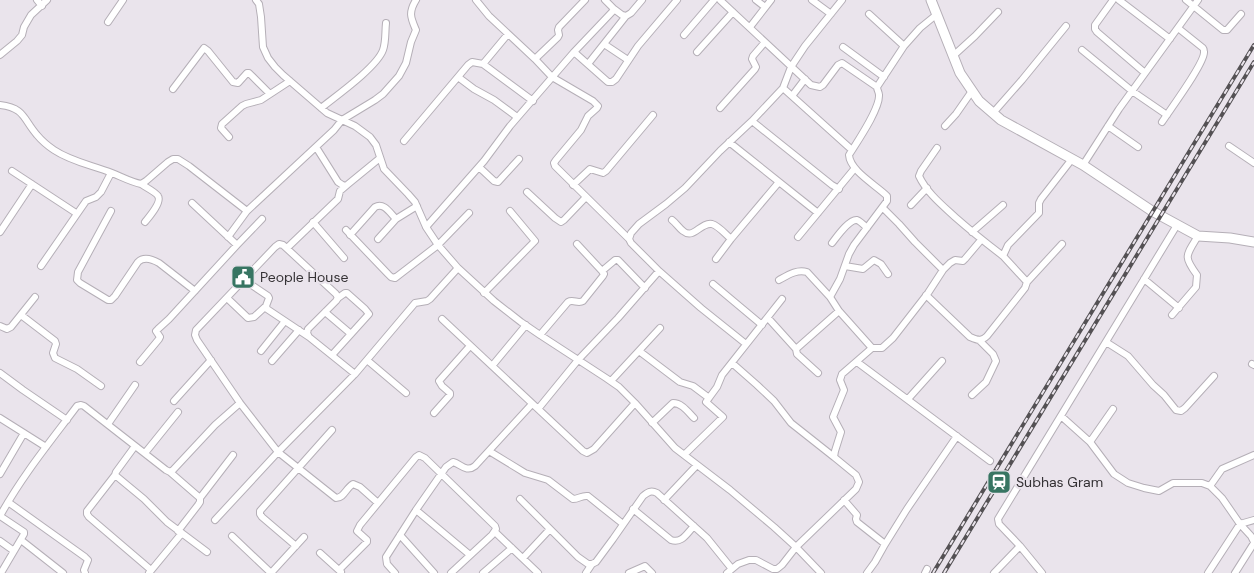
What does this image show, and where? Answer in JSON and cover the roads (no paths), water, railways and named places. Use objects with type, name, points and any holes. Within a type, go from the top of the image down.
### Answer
[{"type":"main road","points":[[931,0],[960,73],[979,101],[1001,120],[1083,165],[1152,211],[1198,236],[1254,242]]},
{"type":"street","points":[[37,0],[42,6]]},
{"type":"street","points":[[0,55],[18,41],[31,15],[47,0]]},
{"type":"street","points":[[108,22],[123,0]]},
{"type":"street","points":[[256,0],[259,4],[261,17],[263,47],[275,68],[327,113],[355,126],[370,137],[376,145],[384,169],[417,206],[426,226],[438,245],[458,268],[484,293],[526,325],[611,381],[635,403],[675,448],[730,490],[796,547],[821,573]]},
{"type":"street","points":[[228,236],[248,211],[334,130],[342,120],[383,94],[402,71],[416,30],[411,18],[411,12],[416,0]]},
{"type":"street","points":[[476,0],[552,77],[598,106],[588,116],[581,130],[554,163],[556,168],[659,271],[746,344]]},
{"type":"street","points":[[535,59],[558,37],[560,27],[585,0]]},
{"type":"street","points":[[606,0],[614,9],[626,16]]},
{"type":"street","points":[[588,64],[626,16],[642,0]]},
{"type":"street","points":[[574,52],[608,82],[612,82],[638,46],[677,0]]},
{"type":"street","points":[[684,35],[714,0]]},
{"type":"street","points":[[720,0],[728,3],[733,12],[812,85],[820,87],[823,85],[838,65],[842,63],[877,87],[879,95],[877,105],[849,155],[849,159],[855,168],[887,196],[887,201],[854,245],[830,298]]},
{"type":"street","points":[[756,0],[765,7]]},
{"type":"street","points":[[750,28],[771,0]]},
{"type":"street","points":[[813,0],[831,14]]},
{"type":"street","points":[[629,239],[631,233],[639,224],[675,197],[783,88],[791,67],[805,46],[842,0]]},
{"type":"street","points":[[1113,0],[1095,25],[1095,29],[1145,73]]},
{"type":"street","points":[[1119,0],[1170,39]]},
{"type":"street","points":[[1186,0],[1196,3],[1222,30],[1226,30],[1241,14]]},
{"type":"street","points":[[1083,165],[1132,91],[1196,3]]},
{"type":"street","points":[[426,226],[479,167],[517,117],[614,9]]},
{"type":"street","points":[[697,52],[733,12]]},
{"type":"street","points":[[953,56],[998,12]]},
{"type":"street","points":[[869,14],[904,46]]},
{"type":"street","points":[[877,87],[904,46],[936,14]]},
{"type":"street","points":[[321,108],[365,73],[380,56],[384,45],[386,23]]},
{"type":"street","points":[[993,113],[1066,26]]},
{"type":"street","points":[[1162,122],[1190,80],[1204,52],[1203,48],[1178,28]]},
{"type":"street","points":[[483,64],[508,34]]},
{"type":"street","points":[[720,108],[756,69],[752,56],[765,42]]},
{"type":"street","points":[[604,44],[628,60]]},
{"type":"street","points":[[843,47],[884,77]]},
{"type":"street","points":[[173,89],[204,48],[233,82],[238,83],[249,73],[270,94]]},
{"type":"street","points":[[1082,50],[1132,91],[1167,115]]},
{"type":"street","points":[[404,141],[472,62],[483,64],[533,101]]},
{"type":"street","points":[[458,77],[517,117]]},
{"type":"street","points":[[792,96],[805,79]]},
{"type":"street","points":[[229,137],[221,128],[222,124],[242,106],[257,102],[290,81]]},
{"type":"street","points":[[783,88],[852,150]]},
{"type":"street","points":[[945,126],[972,91]]},
{"type":"street","points":[[0,104],[13,108],[20,113],[36,135],[55,151],[76,162],[111,172],[141,184],[158,196],[158,204],[145,222]]},
{"type":"street","points":[[573,185],[590,169],[603,173],[606,171],[652,115]]},
{"type":"street","points":[[752,121],[839,189]]},
{"type":"street","points":[[1108,126],[1138,147]]},
{"type":"street","points":[[729,142],[818,213]]},
{"type":"street","points":[[1229,146],[1254,163]]},
{"type":"street","points":[[316,147],[338,182],[344,186],[347,185]]},
{"type":"street","points":[[937,148],[921,171],[919,176],[922,182],[936,200],[981,240],[1003,256],[1027,282]]},
{"type":"street","points":[[286,248],[338,199],[340,192],[347,185],[380,158]]},
{"type":"street","points":[[141,184],[172,159],[178,159],[190,166],[248,211]]},
{"type":"street","points":[[479,167],[494,181],[498,182],[518,159]]},
{"type":"street","points":[[1003,256],[1008,245],[1039,213],[1041,199],[1072,159]]},
{"type":"street","points":[[798,237],[855,168]]},
{"type":"street","points":[[12,171],[76,213]]},
{"type":"street","points":[[40,266],[76,213],[86,201],[96,197],[101,192],[111,172]]},
{"type":"street","points":[[716,259],[779,182]]},
{"type":"street","points":[[0,232],[32,184]]},
{"type":"street","points":[[911,205],[927,188]]},
{"type":"street","points":[[527,192],[561,222],[586,197]]},
{"type":"street","points":[[192,203],[236,245]]},
{"type":"street","points":[[396,219],[384,206],[378,205],[348,232],[394,278],[438,245],[469,213]]},
{"type":"street","points":[[378,239],[396,219],[417,206]]},
{"type":"street","points":[[972,232],[1003,206]]},
{"type":"street","points":[[883,208],[943,270]]},
{"type":"street","points":[[111,211],[78,272],[77,280],[80,283],[111,300],[116,296],[138,262],[145,258],[155,260],[194,291]]},
{"type":"street","points":[[484,293],[535,241],[510,211]]},
{"type":"street","points":[[140,362],[159,339],[160,337],[156,331],[169,320],[236,245],[262,219]]},
{"type":"street","points":[[672,220],[688,234],[693,234],[706,224],[711,224],[731,239]]},
{"type":"street","points":[[832,243],[847,224],[853,220],[857,220],[867,228]]},
{"type":"street","points":[[313,222],[344,258]]},
{"type":"street","points":[[1042,573],[1000,524],[998,519],[1177,225]]},
{"type":"street","points":[[1172,315],[1196,288],[1198,275],[1187,260],[1188,253],[1198,236]]},
{"type":"street","points":[[834,457],[841,432],[833,417],[844,390],[840,380],[842,374],[872,348],[882,348],[893,338],[943,270],[955,260],[963,261],[981,240]]},
{"type":"street","points":[[338,298],[286,248],[279,244],[196,330],[195,335],[240,403],[278,452],[336,498],[340,498],[353,484],[360,487],[378,502]]},
{"type":"street","points":[[540,335],[568,302],[583,301],[604,274],[578,244]]},
{"type":"street","points":[[926,295],[970,337],[984,340],[1025,288],[1027,282],[1062,244]]},
{"type":"street","points":[[602,271],[615,260],[618,260],[645,288]]},
{"type":"street","points":[[845,266],[863,269],[874,260],[881,264],[888,274]]},
{"type":"street","points":[[215,520],[278,452],[355,374],[415,303],[430,299],[458,268]]},
{"type":"street","points":[[538,409],[578,360],[659,271]]},
{"type":"street","points":[[779,280],[795,272],[807,272],[872,348]]},
{"type":"street","points":[[1144,279],[1179,308]]},
{"type":"street","points":[[226,298],[251,319],[266,306],[268,296],[244,280]]},
{"type":"street","points":[[712,284],[762,325]]},
{"type":"street","points":[[309,337],[308,329],[338,298],[345,293],[347,294],[369,314],[332,355]]},
{"type":"street","points":[[0,326],[7,329],[11,327],[36,297]]},
{"type":"street","points":[[684,455],[722,417],[706,402],[718,387],[722,374],[782,299]]},
{"type":"street","points":[[266,306],[267,309],[309,337],[355,374]]},
{"type":"street","points":[[796,349],[839,311]]},
{"type":"street","points":[[325,312],[351,334]]},
{"type":"street","points":[[21,315],[55,341],[56,347],[53,353],[55,358],[78,369],[102,386]]},
{"type":"street","points":[[768,318],[796,349],[797,354],[818,373]]},
{"type":"street","points":[[442,319],[587,453],[594,449],[635,403]]},
{"type":"street","points":[[262,351],[285,321]]},
{"type":"street","points":[[492,366],[526,325]]},
{"type":"street","points":[[611,381],[660,328]]},
{"type":"street","points":[[272,361],[299,330]]},
{"type":"street","points":[[972,395],[986,382],[996,361],[993,354],[979,340]]},
{"type":"street","points":[[1106,342],[1128,356],[1176,410],[1181,411],[1185,408],[1214,376]]},
{"type":"street","points":[[434,413],[450,396],[450,393],[440,381],[470,346]]},
{"type":"street","points":[[639,351],[680,382],[693,386],[709,398]]},
{"type":"street","points":[[174,401],[210,360]]},
{"type":"street","points":[[367,360],[406,393]]},
{"type":"street","points":[[908,399],[942,361]]},
{"type":"street","points":[[857,362],[990,461]]},
{"type":"street","points":[[586,573],[592,564],[596,562],[633,509],[648,492],[657,493],[707,538],[729,571],[738,564],[749,560],[756,560],[773,570],[777,569],[796,547],[856,489],[859,482],[856,475],[791,422],[774,401],[732,363]]},
{"type":"street","points":[[0,373],[66,420]]},
{"type":"street","points":[[108,424],[135,385]]},
{"type":"street","points":[[170,472],[215,425],[240,403]]},
{"type":"street","points":[[652,423],[673,403],[680,404],[694,418]]},
{"type":"street","points":[[395,573],[387,564],[386,557],[446,467],[453,462],[471,469],[532,404]]},
{"type":"street","points":[[0,573],[24,532],[0,516],[29,469],[77,406],[81,405],[108,424],[200,498]]},
{"type":"street","points":[[1090,442],[1114,409]]},
{"type":"street","points":[[144,453],[178,412]]},
{"type":"street","points":[[1061,416],[1090,442],[1114,474],[1128,483],[1159,491],[1173,483],[1202,483],[1210,486],[1222,498],[1251,536],[1254,543],[1235,573]]},
{"type":"street","points":[[0,418],[46,447]]},
{"type":"street","points":[[296,546],[262,517],[260,511],[332,430]]},
{"type":"street","points":[[0,474],[24,433]]},
{"type":"street","points":[[867,573],[907,509],[957,436]]},
{"type":"street","points":[[135,446],[87,511],[87,514],[88,517],[150,571],[180,532],[200,502],[200,498],[233,455]]},
{"type":"street","points":[[489,451],[525,473],[548,480],[573,499],[578,499],[584,495],[588,496],[623,524]]},
{"type":"street","points":[[320,553],[341,572],[367,542],[357,531],[358,528],[419,455],[425,458],[496,529],[450,573]]},
{"type":"street","points":[[1210,486],[1222,469],[1254,455]]},
{"type":"street","points":[[664,500],[697,465]]},
{"type":"street","points":[[115,475],[137,492],[167,522],[207,552]]},
{"type":"street","points":[[520,499],[578,557],[588,564],[592,564]]},
{"type":"street","points":[[844,500],[858,515],[856,518],[857,522],[885,544]]},
{"type":"street","points":[[8,502],[85,557],[88,560],[84,572]]},
{"type":"street","points":[[633,509],[676,542],[694,526]]},
{"type":"street","points":[[416,510],[470,555]]},
{"type":"street","points":[[1208,573],[1240,524],[1254,520]]},
{"type":"street","points":[[523,558],[550,529]]},
{"type":"street","points":[[495,532],[538,573]]},
{"type":"street","points":[[400,535],[434,573]]},
{"type":"street","points":[[232,536],[271,573],[304,536]]},
{"type":"street","points":[[21,540],[63,573]]},
{"type":"street","points":[[0,541],[14,551]]},
{"type":"street","points":[[994,573],[1020,546]]},
{"type":"street","points":[[483,573],[512,548]]},
{"type":"street","points":[[628,573],[645,566],[652,573]]},
{"type":"railway","points":[[933,573],[1254,45]]},
{"type":"railway","points":[[944,573],[1254,62]]},
{"type":"place","name":"People House","points":[[243,277]]},
{"type":"place","name":"Subhas Gram","points":[[999,482]]}]
